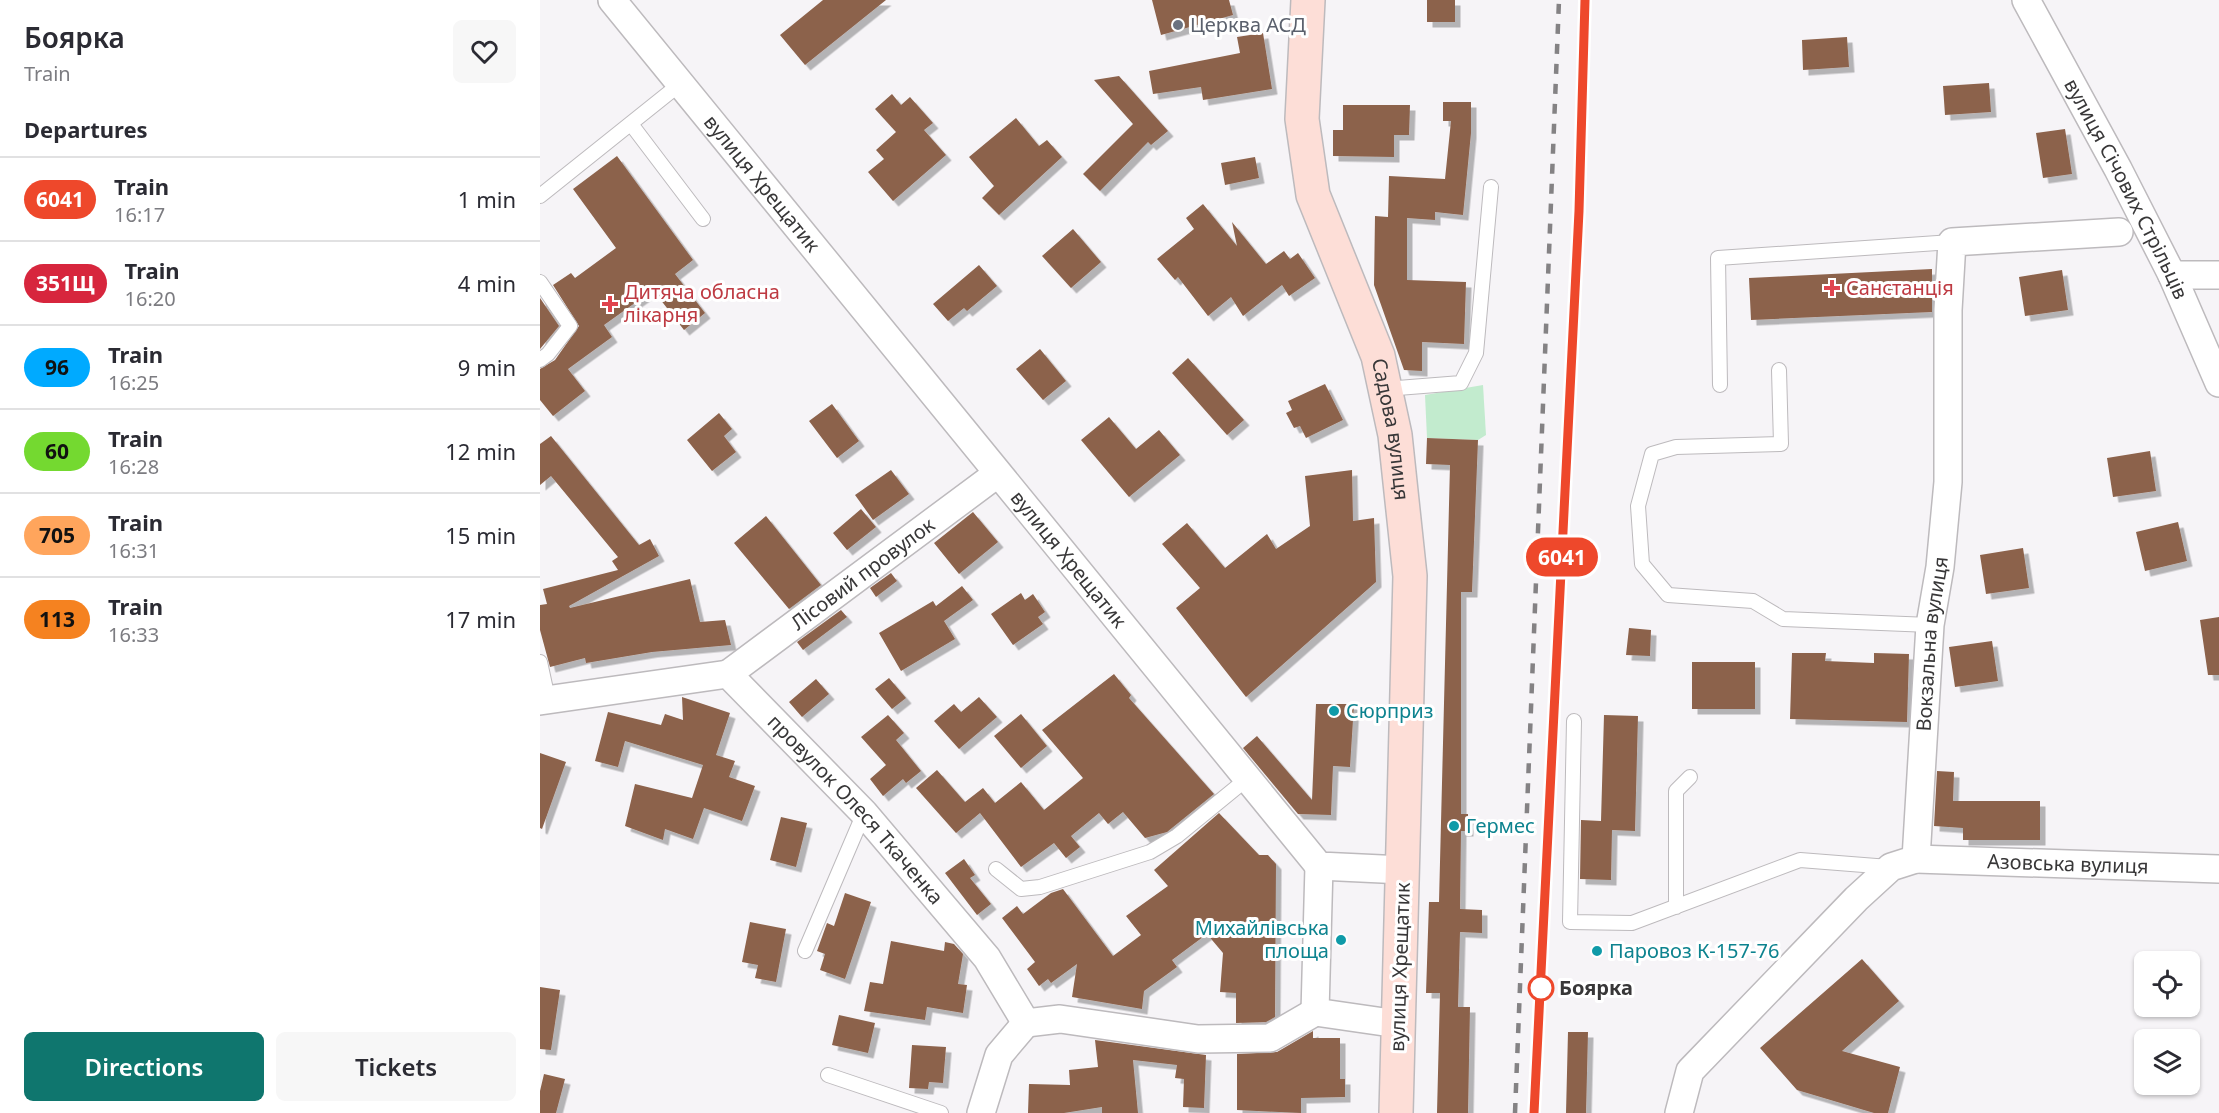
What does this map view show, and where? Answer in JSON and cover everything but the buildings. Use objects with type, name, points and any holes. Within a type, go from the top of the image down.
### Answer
[{"type":"street","name":"вулиця Хрещатик","points":[[612,0],[1319,866],[1402,870],[1396,1113]]},
{"type":"street","name":"Садова вулиця","points":[[1308,0],[1302,119],[1313,195],[1378,356],[1395,435],[1410,576],[1402,870]]},
{"type":"street","name":"вулиця Січових Стрільців","points":[[2026,0],[2118,169],[2172,275],[2219,383]]},
{"type":"street","points":[[1952,242],[2119,232]]},
{"type":"street","name":"Вокзальна вулиця","points":[[1904,863],[1930,625],[1940,567],[1948,482],[1948,310],[1952,242]]},
{"type":"street","points":[[2172,275],[2219,275]]},
{"type":"street","name":"Лісовий провулок","points":[[728,674],[997,474]]},
{"type":"street","points":[[544,700],[728,674]]},
{"type":"street","name":"провулок Олеся Ткаченка","points":[[728,674],[864,813],[987,958],[1026,1023]]},
{"type":"street","points":[[1679,1113],[1690,1071],[1841,914],[1904,863]]},
{"type":"street","name":"Азовська вулиця","points":[[1904,863],[2219,869]]},
{"type":"street","points":[[1315,1012],[1319,866]]},
{"type":"street","points":[[981,1113],[999,1055],[1026,1023],[1060,1019],[1198,1039],[1270,1038],[1315,1012],[1398,1024]]},
{"type":"lane","points":[[540,196],[680,84]]},
{"type":"lane","points":[[631,124],[703,219]]},
{"type":"lane","points":[[1385,389],[1461,383],[1476,353],[1491,187]]},
{"type":"lane","points":[[1720,386],[1718,258],[1952,242]]},
{"type":"lane","points":[[540,282],[570,326],[548,354],[540,360]]},
{"type":"lane","points":[[1779,370],[1781,444],[1676,447],[1652,454],[1638,506],[1642,564],[1668,595],[1754,601],[1783,619],[1930,625]]},
{"type":"lane","points":[[540,662],[544,700]]},
{"type":"lane","points":[[1575,721],[1570,922],[1632,923],[1800,860],[1904,863]]},
{"type":"lane","points":[[1676,907],[1676,791],[1690,777]]},
{"type":"lane","points":[[996,868],[1021,889],[1040,887],[1150,852],[1177,836],[1248,778]]},
{"type":"lane","points":[[805,951],[864,813]]},
{"type":"lane","points":[[828,1075],[941,1113]]},
{"type":"green space","points":[[1483,385],[1486,435],[1478,440],[1427,438],[1425,395]]},
{"type":"railway","points":[[1515,1113],[1559,0]]},
{"type":"railway","points":[[1534,1113],[1579,211],[1585,0]]},
{"type":"train","name":"6041","points":[[1534,1113],[1579,211],[1585,0]]},
{"type":"place","name":"Церква АСД","points":[[1178,25]]},
{"type":"place","name":"Санстанція","points":[[1832,288]]},
{"type":"place","name":"Дитяча обласна лікарня","points":[[610,304]]},
{"type":"place","name":"Сюрприз","points":[[1334,711]]},
{"type":"place","name":"Гермес","points":[[1454,826]]},
{"type":"place","name":"Михайлівська площа","points":[[1341,940]]},
{"type":"place","name":"Паровоз К-157-76","points":[[1597,951]]},
{"type":"place","name":"Боярка","points":[[1541,988]]}]
